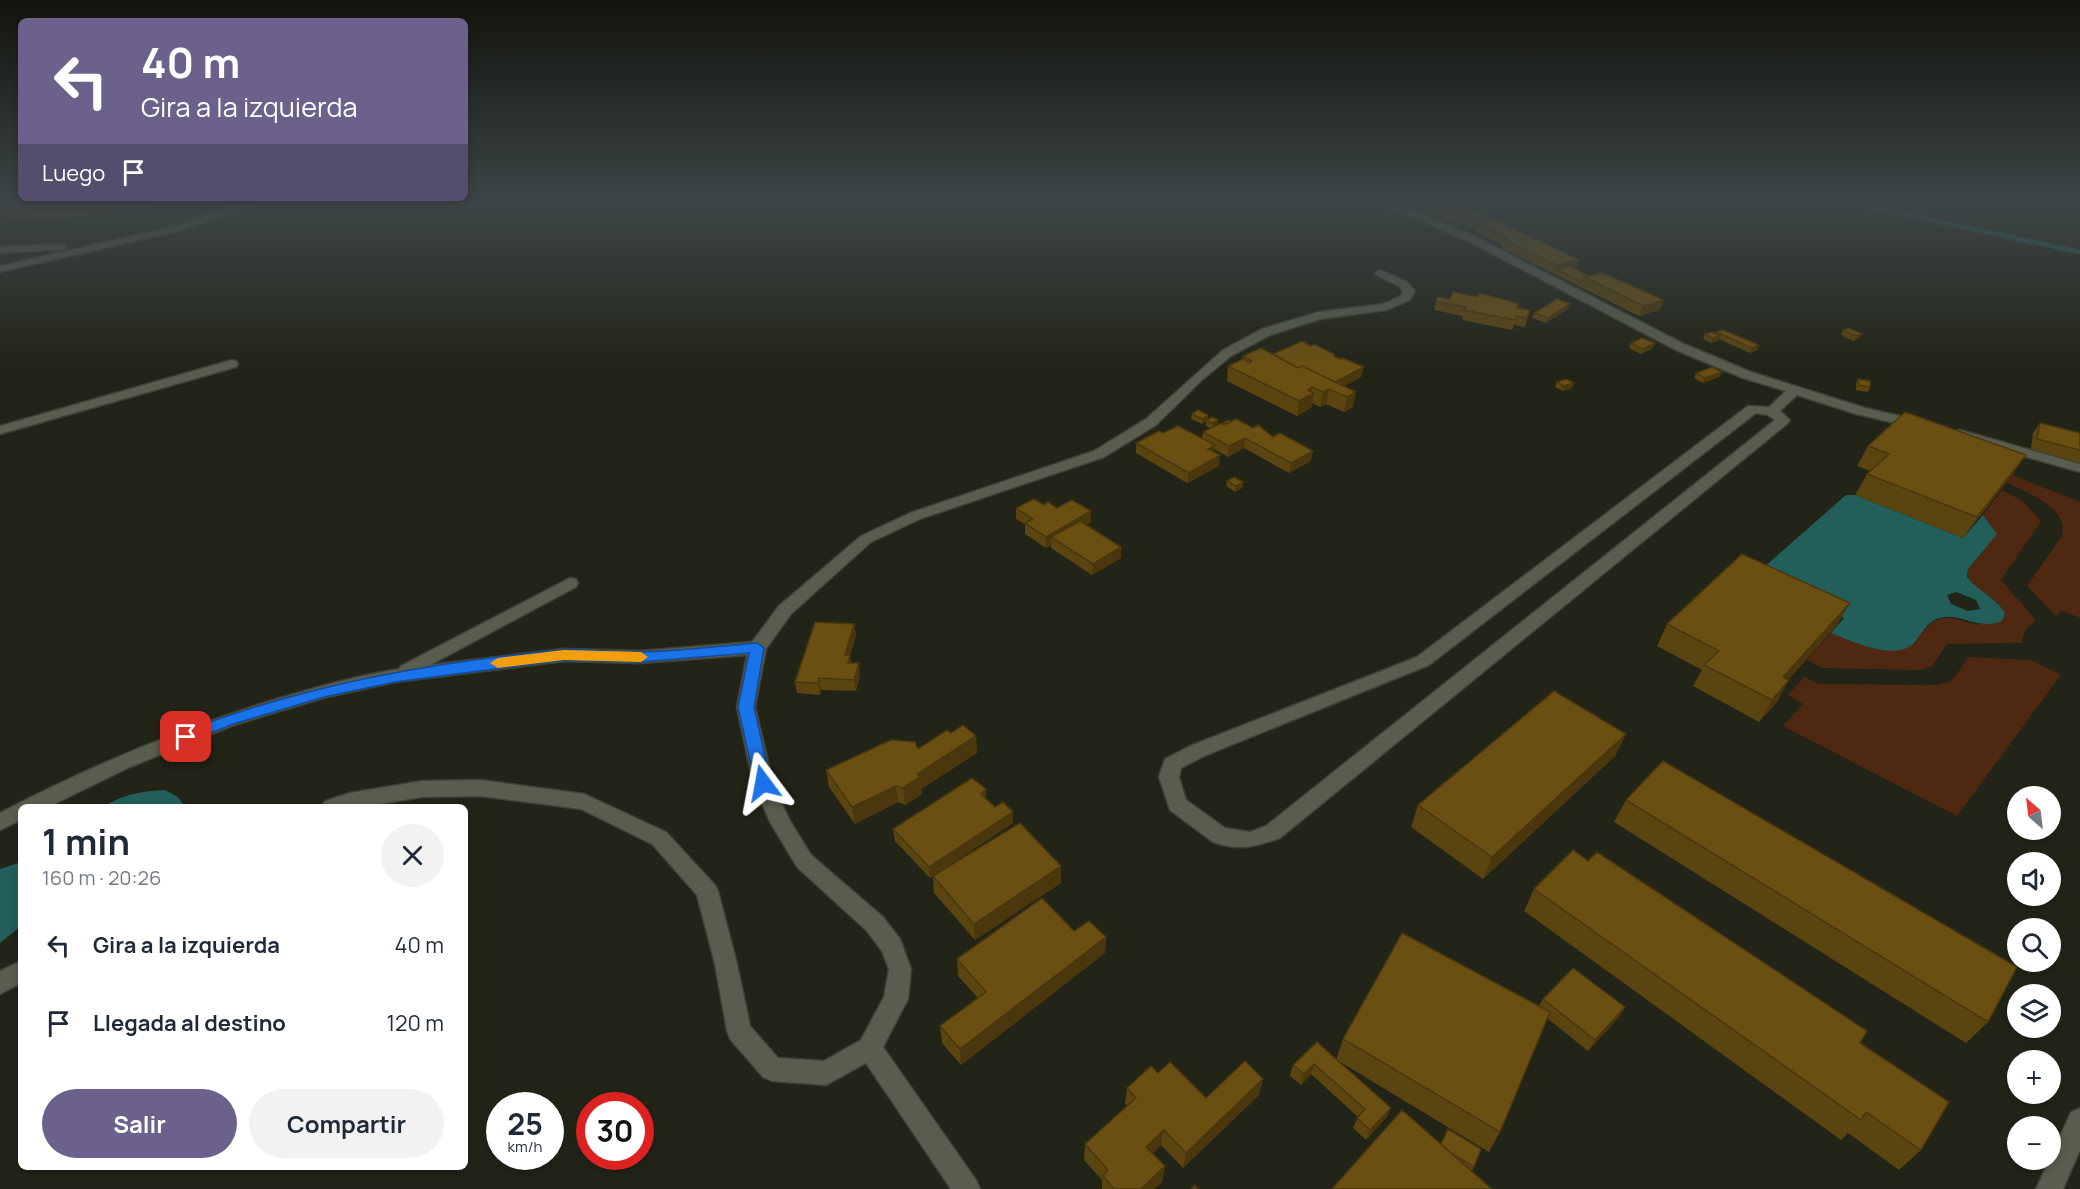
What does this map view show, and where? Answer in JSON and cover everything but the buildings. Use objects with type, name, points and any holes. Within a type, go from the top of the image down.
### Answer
[{"type":"street","points":[[0,269],[51,257]]},
{"type":"street","points":[[1509,257],[1680,347],[1747,375],[1861,411],[1926,426]]},
{"type":"street","points":[[341,804],[422,789],[480,788],[584,802],[659,838],[707,891],[726,964],[739,1031],[772,1069],[826,1072],[870,1048],[896,999],[900,969],[892,946],[875,924],[804,861],[771,803],[763,783],[746,707],[757,648],[785,610],[866,538],[925,512],[1099,454],[1151,422],[1227,353],[1266,332],[1319,316],[1386,307],[1406,298],[1409,291],[1403,284],[1380,273]]},
{"type":"street","points":[[0,430],[232,364]]},
{"type":"street","points":[[1772,411],[1783,420],[1273,832],[1250,840],[1220,836],[1177,804],[1170,777],[1172,764],[1197,751],[1423,661],[1753,409],[1772,411],[1795,390]]},
{"type":"street","points":[[1945,430],[2080,468]]},
{"type":"street","points":[[395,676],[570,583]]},
{"type":"street","points":[[35,804],[123,762],[228,720],[323,692],[395,676],[564,655],[640,657],[757,648]]},
{"type":"street","points":[[0,822],[18,813]]},
{"type":"street","points":[[0,982],[18,973]]},
{"type":"street","points":[[870,1048],[967,1189]]},
{"type":"street","points":[[2049,1189],[2080,1121]]},
{"type":"shaded area","points":[[2012,475],[2080,502],[2080,618],[2061,610],[2056,616],[2027,586],[2062,536],[2063,526],[2053,509],[2036,497],[2007,483]]},
{"type":"shaded area","points":[[2002,490],[2023,501],[2041,521],[2001,580],[2036,620],[2026,629],[2021,643],[1947,644],[1932,666],[1921,670],[1823,668],[1807,660],[1831,633],[1874,649],[1911,645],[1927,627],[1939,619],[1954,619],[1978,625],[1999,604],[1976,589],[1967,578],[1968,569],[1996,534],[1983,515]]},
{"type":"shaded area","points":[[1969,657],[2031,660],[2061,675],[1957,816],[1783,726],[1803,704],[1788,695],[1804,677],[1818,684],[1937,685],[1951,682]]},
{"type":"water","points":[[1846,495],[1855,495],[1963,538],[1983,515],[1997,534],[1968,569],[1967,577],[2005,613],[2002,621],[1985,624],[1955,617],[1940,618],[1928,625],[1914,643],[1906,648],[1896,651],[1885,650],[1861,645],[1831,633],[1844,618],[1755,575]],"holes":[[[1956,592],[1976,600],[1980,609],[1968,611],[1951,604],[1947,595]]]},
{"type":"water","points":[[165,790],[178,797],[183,804],[109,804],[133,794]]},
{"type":"water","points":[[18,863],[18,928],[0,943],[0,869]]},
{"type":"slow traffic","points":[[498,663],[564,655],[641,657]]},
{"type":"route","points":[[186,737],[228,720],[323,692],[395,676],[564,655],[640,657],[757,648],[746,707],[763,783]]}]
